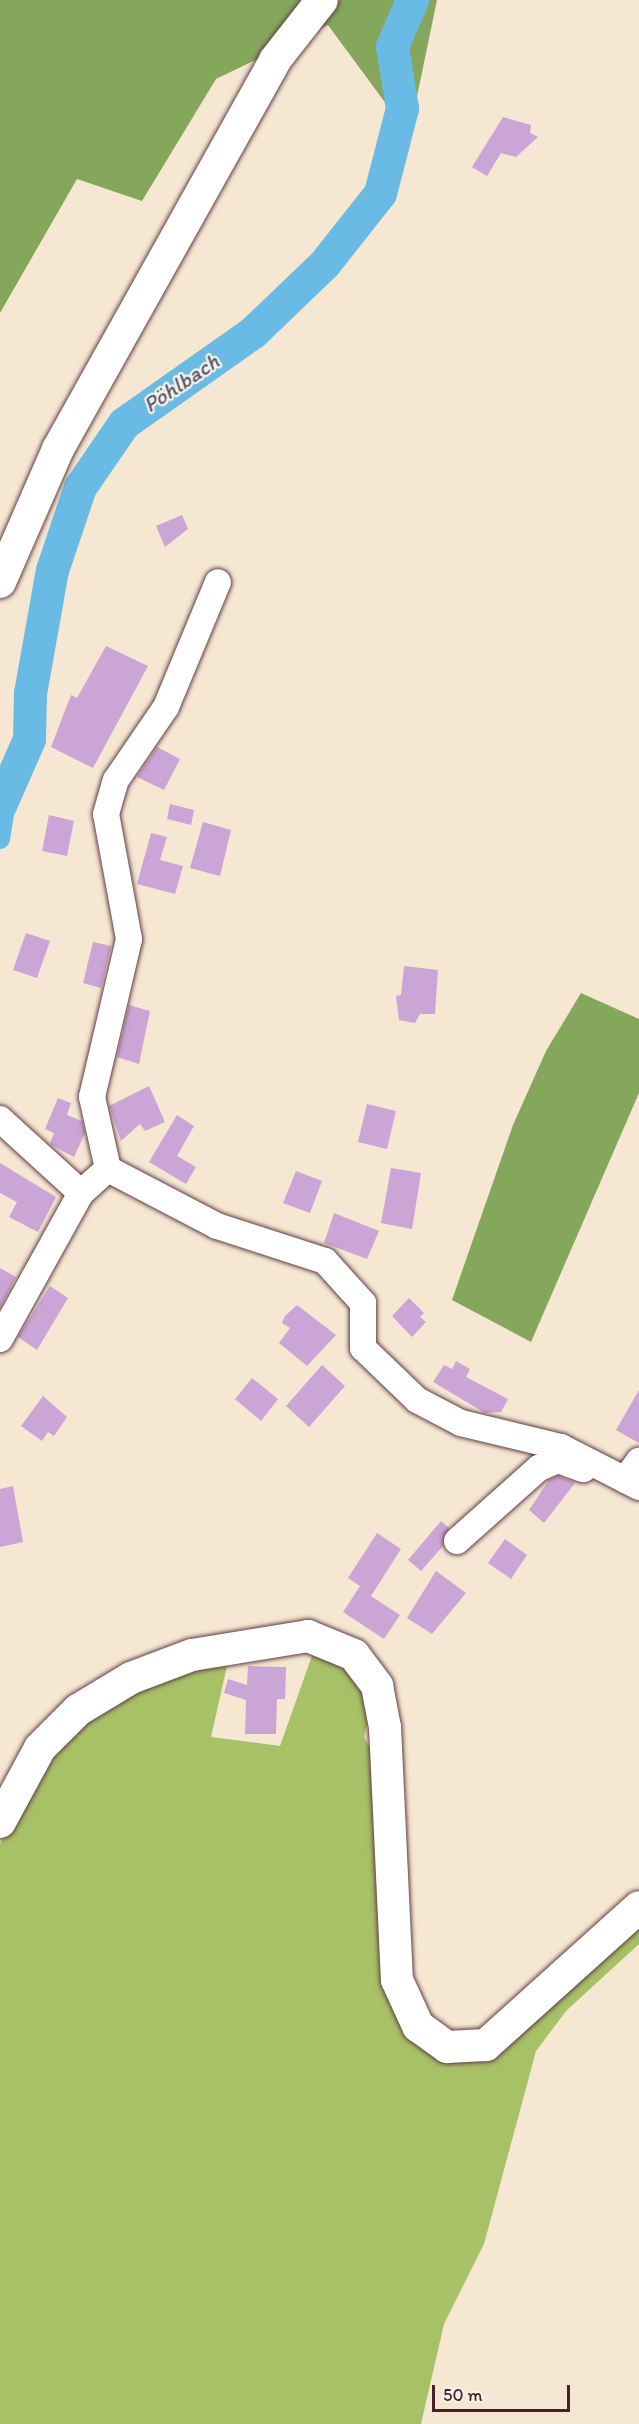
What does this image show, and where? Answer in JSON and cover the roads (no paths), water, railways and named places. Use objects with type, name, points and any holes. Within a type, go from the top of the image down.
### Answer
[{"type":"main road","points":[[0,582],[64,439],[275,60],[322,0]]},
{"type":"main road","points":[[0,1822],[40,1748],[78,1710],[131,1678],[192,1655],[308,1636],[354,1655],[377,1686],[385,1727],[397,1980],[418,2026],[447,2047],[486,2045],[639,1907]]},
{"type":"street","points":[[108,1169],[92,1096],[129,939],[106,814],[116,780],[166,707],[218,582]]},
{"type":"street","points":[[0,1119],[81,1193]]},
{"type":"street","points":[[0,1339],[81,1193],[108,1169]]},
{"type":"street","points":[[108,1169],[217,1226],[325,1261],[363,1303],[363,1348],[417,1400],[461,1423],[561,1448],[630,1475]]},
{"type":"street","points":[[457,1541],[539,1468],[558,1460],[630,1475]]},
{"type":"waterway","name":"Pöhlbach","points":[[0,805],[29,739],[30,693],[52,570],[80,487],[124,423],[253,332],[324,264],[380,193],[402,108],[392,46],[412,0]]},
{"type":"waterway","points":[[0,839],[7,795]]}]
